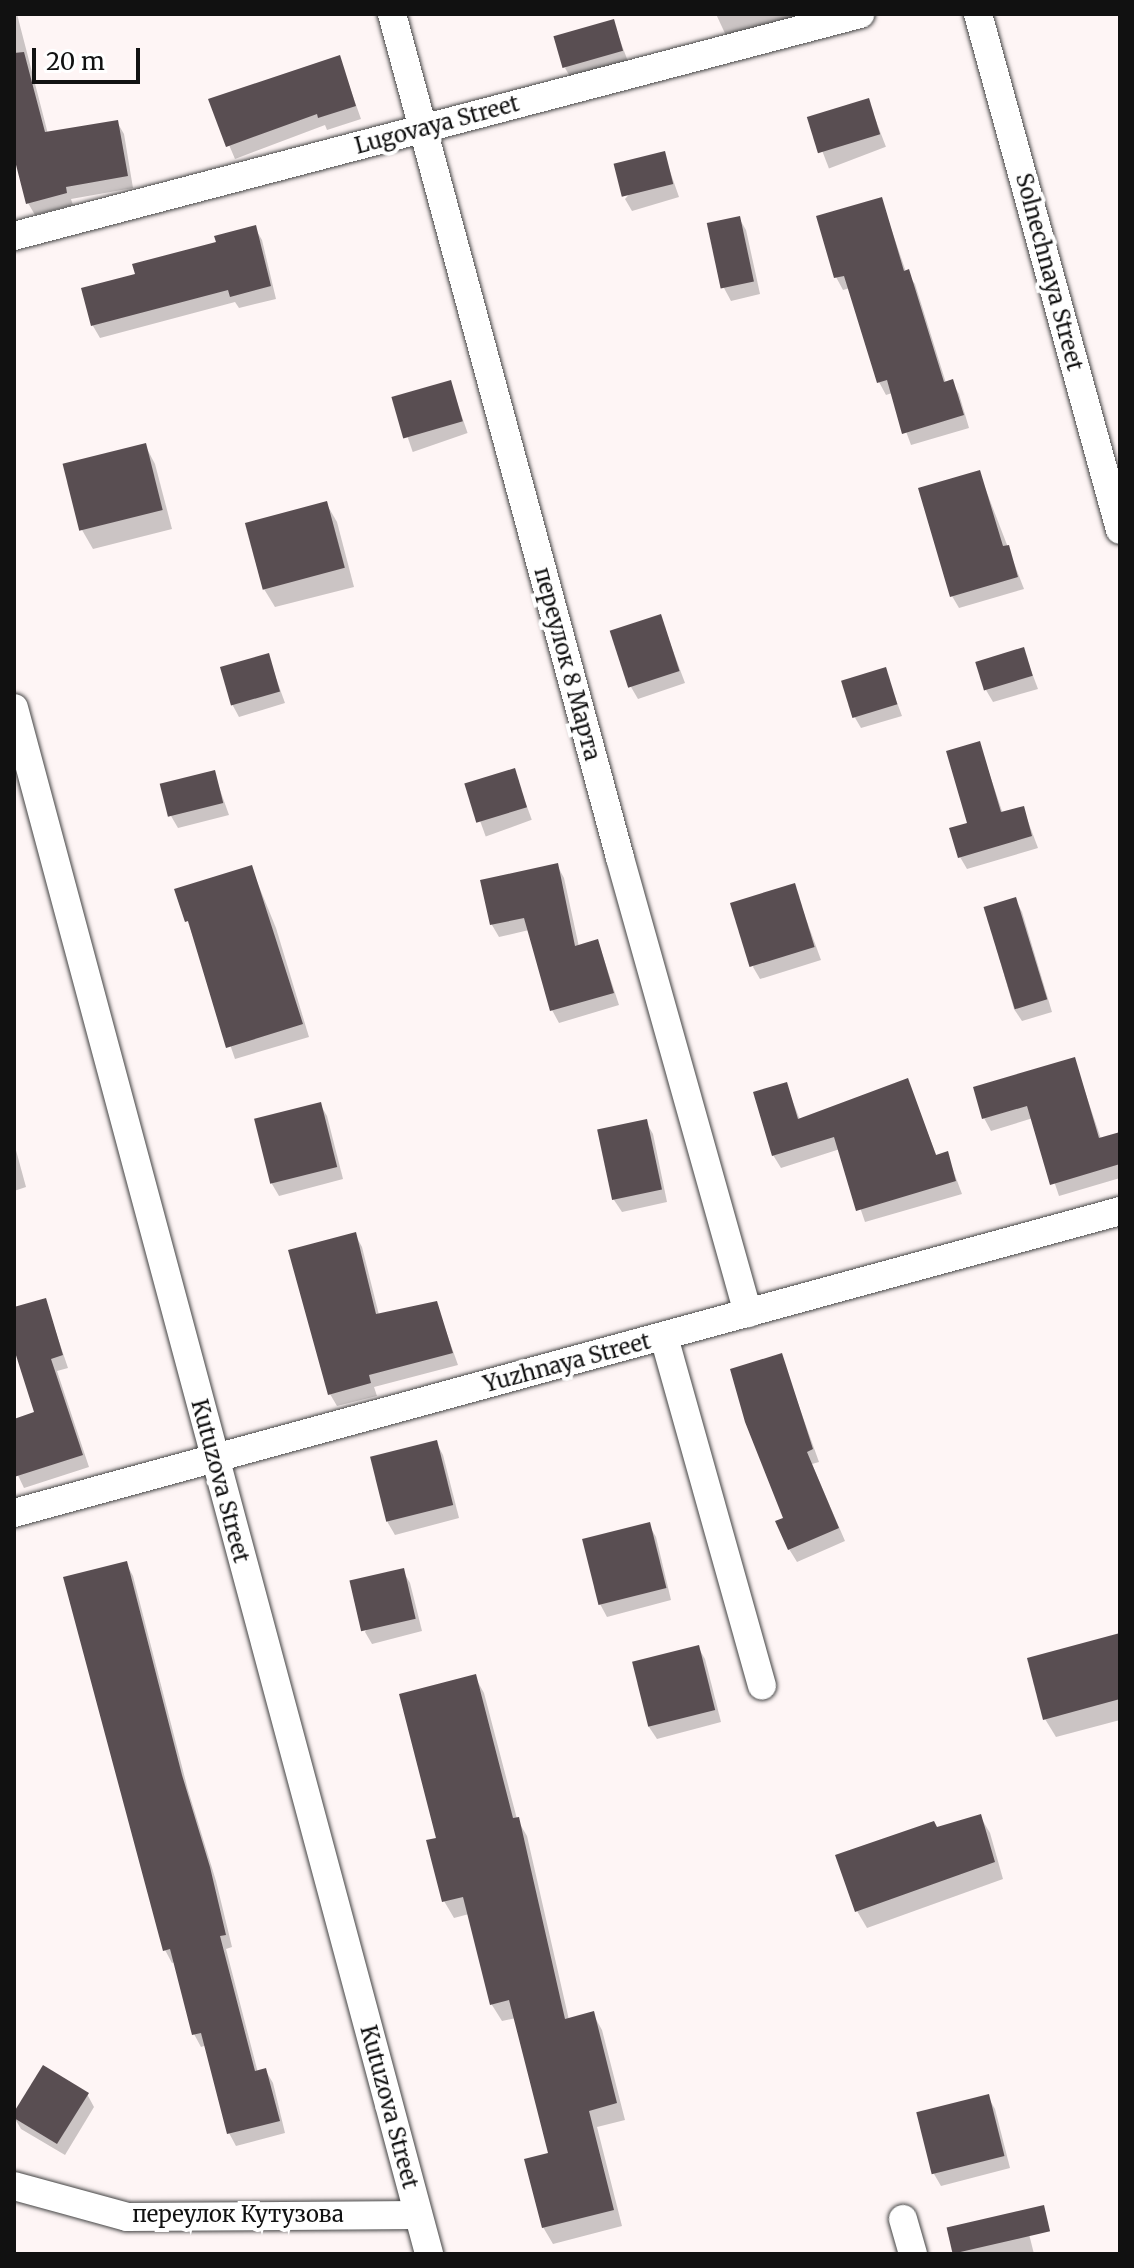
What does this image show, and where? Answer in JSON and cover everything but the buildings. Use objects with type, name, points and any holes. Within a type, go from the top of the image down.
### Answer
[{"type":"street","name":"переулок 8 Марта","points":[[392,14],[421,129],[748,1313]]},
{"type":"street","name":"Lugovaya Street","points":[[14,236],[860,14]]},
{"type":"street","name":"Solnechnaya Street","points":[[978,14],[1120,530]]},
{"type":"street","name":"Kutuzova Street","points":[[14,708],[429,2254]]},
{"type":"street","name":"Yuzhnaya Street","points":[[14,1513],[1120,1211]]},
{"type":"street","points":[[664,1337],[762,1685]]},
{"type":"street","name":"переулок Кутузова","points":[[14,2186],[127,2217],[418,2215]]},
{"type":"street","points":[[903,2219],[913,2254]]}]
